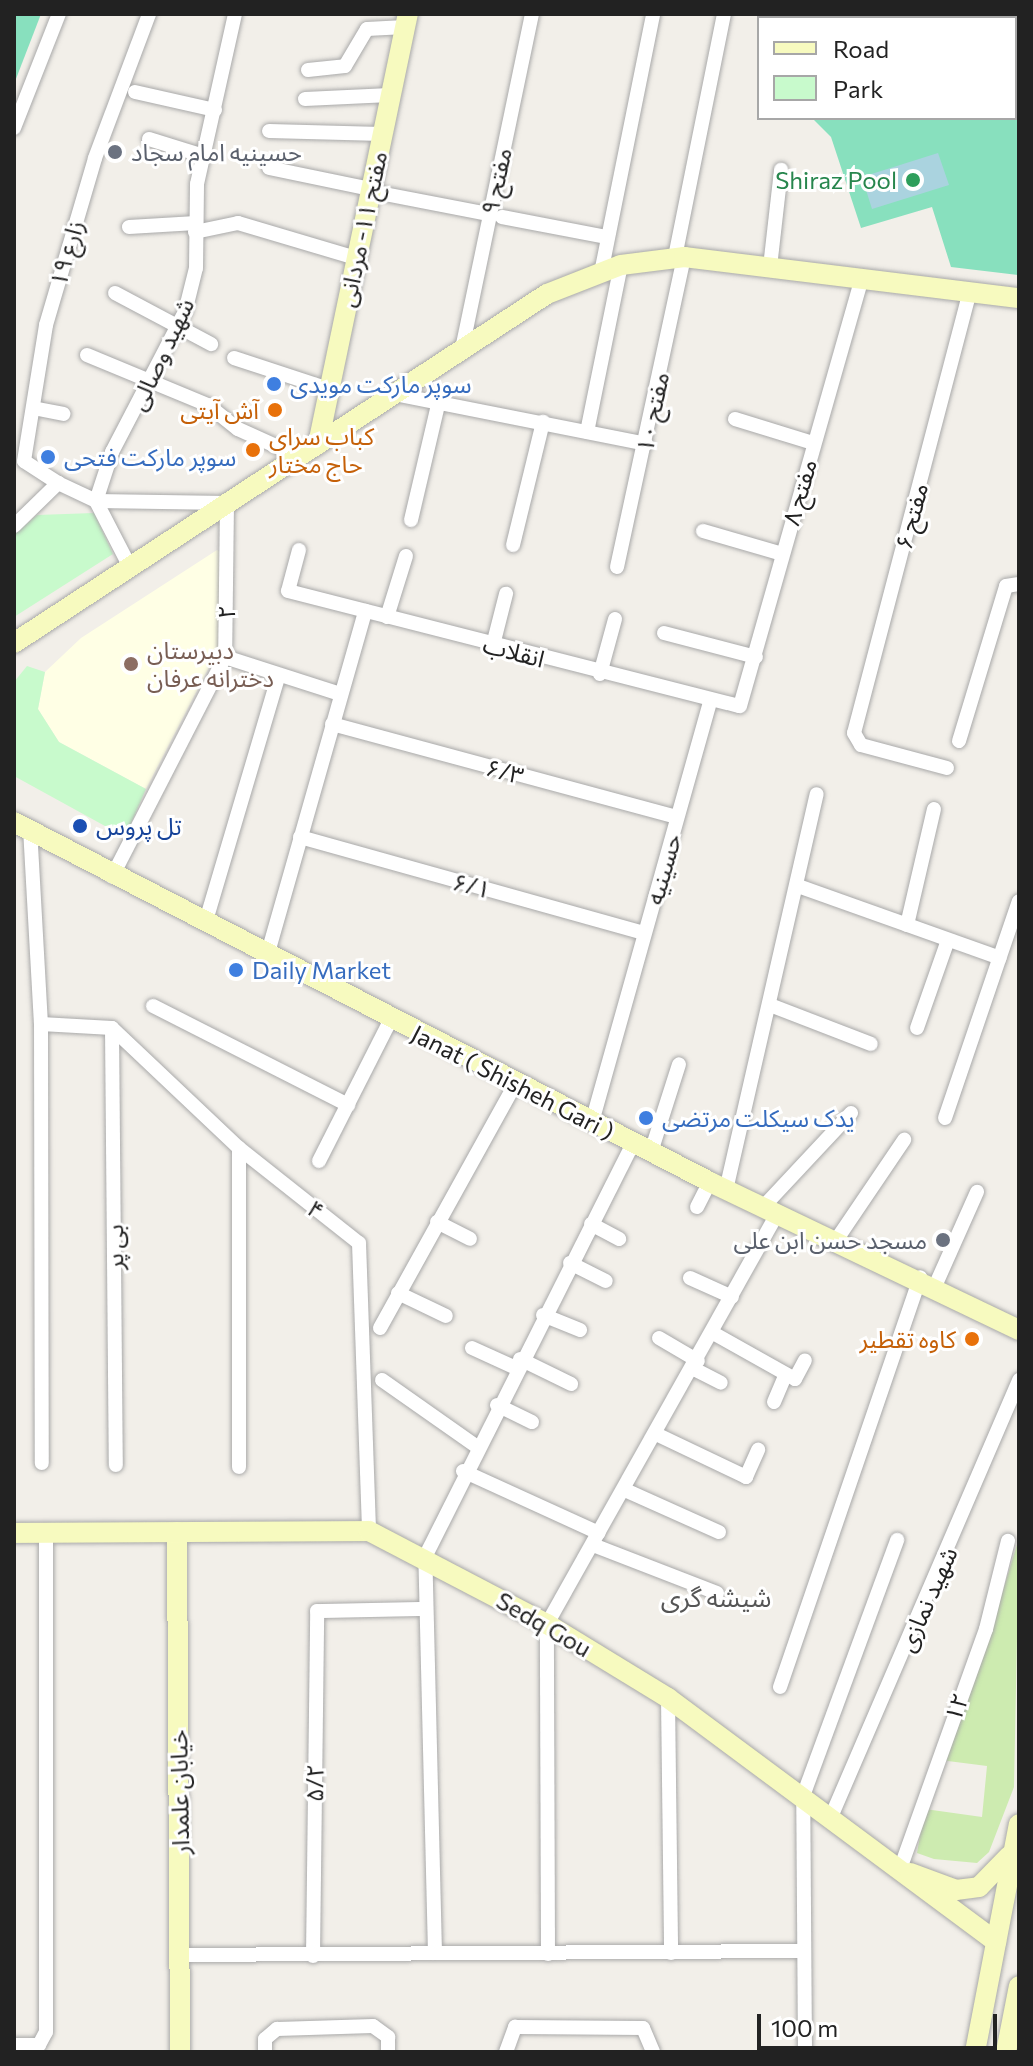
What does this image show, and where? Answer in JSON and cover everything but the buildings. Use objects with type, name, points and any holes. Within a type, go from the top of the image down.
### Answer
[{"type":"street","points":[[14,128],[59,14]]},
{"type":"street","name":"۱۹ زارع","points":[[96,501],[19,459],[33,408],[46,325],[78,209],[149,14]]},
{"type":"street","name":"شهید وصالی","points":[[96,501],[112,452],[176,331],[196,268],[196,227],[204,156],[235,14]]},
{"type":"street","name":"مفتح ۹","points":[[462,349],[495,216],[532,14]]},
{"type":"street","points":[[601,273],[653,14]]},
{"type":"street","name":"مفتح ۱۰","points":[[617,567],[646,444],[724,14]]},
{"type":"street","points":[[308,70],[345,66],[367,29],[406,20]]},
{"type":"street","name":"مفتح ۱۱- مردانی","points":[[318,444],[406,20]]},
{"type":"street","points":[[135,92],[215,110]]},
{"type":"street","points":[[305,99],[390,95]]},
{"type":"street","points":[[269,131],[382,134]]},
{"type":"street","points":[[149,139],[204,156]]},
{"type":"street","points":[[269,168],[607,237]]},
{"type":"street","points":[[770,267],[781,170]]},
{"type":"street","points":[[129,227],[196,227],[238,223],[356,258]]},
{"type":"street","points":[[14,643],[547,294],[621,265],[680,257],[1019,298]]},
{"type":"street","points":[[587,432],[621,265]]},
{"type":"street","name":"مفتح ۸","points":[[740,706],[862,279]]},
{"type":"street","name":"مفتح ۶","points":[[947,768],[856,739],[970,292]]},
{"type":"street","points":[[115,293],[176,331],[211,344]]},
{"type":"street","points":[[87,355],[208,405],[238,429],[300,457]]},
{"type":"street","points":[[234,358],[329,389]]},
{"type":"street","points":[[394,394],[646,444]]},
{"type":"street","points":[[411,520],[439,401]]},
{"type":"street","points":[[33,408],[63,414]]},
{"type":"street","points":[[735,419],[813,443]]},
{"type":"street","points":[[513,545],[543,422]]},
{"type":"street","points":[[14,526],[58,483]]},
{"type":"street","points":[[130,567],[96,501],[227,503]]},
{"type":"street","name":"۲","points":[[112,877],[225,657],[227,503]]},
{"type":"street","points":[[703,531],[782,554]]},
{"type":"street","name":"انقلاب","points":[[299,550],[288,591],[710,703],[740,706]]},
{"type":"street","points":[[387,617],[406,556]]},
{"type":"street","points":[[959,741],[1006,586],[1019,584]]},
{"type":"street","points":[[493,645],[506,594]]},
{"type":"street","points":[[267,956],[365,611]]},
{"type":"street","points":[[600,674],[615,619]]},
{"type":"street","points":[[14,656],[44,626]]},
{"type":"street","points":[[664,633],[756,657]]},
{"type":"street","points":[[225,657],[278,677],[340,694]]},
{"type":"street","points":[[205,924],[278,677]]},
{"type":"street","name":"حسینیه","points":[[592,1122],[710,703]]},
{"type":"street","name":"۶/۳","points":[[332,724],[677,817]]},
{"type":"street","points":[[697,1207],[718,1186],[749,1092],[817,794]]},
{"type":"street","points":[[907,925],[934,809]]},
{"type":"street","name":"Janat ( Shisheh Gari )","points":[[14,811],[22,825],[112,877],[718,1186],[928,1281],[1019,1330]]},
{"type":"street","points":[[22,825],[41,1024],[42,1463]]},
{"type":"street","name":"۶/۱","points":[[300,837],[644,933]]},
{"type":"street","points":[[798,886],[1000,958]]},
{"type":"street","points":[[945,1118],[1019,901]]},
{"type":"street","points":[[917,1028],[948,940]]},
{"type":"street","points":[[770,1005],[871,1044]]},
{"type":"street","points":[[153,1006],[348,1105]]},
{"type":"street","points":[[319,1161],[391,1019]]},
{"type":"street","points":[[41,1024],[112,1028]]},
{"type":"street","name":"۴","points":[[112,1028],[239,1148],[359,1243],[369,1531]]},
{"type":"street","name":"بی پر","points":[[112,1028],[116,1465]]},
{"type":"street","points":[[435,1953],[428,1778],[425,1557],[463,1471],[556,1289],[591,1224],[642,1147],[679,1064]]},
{"type":"street","points":[[380,1328],[516,1083]]},
{"type":"street","points":[[548,1954],[547,1624],[696,1365],[732,1297],[772,1208],[851,1113]]},
{"type":"street","points":[[837,1239],[904,1140]]},
{"type":"street","points":[[239,1148],[239,1467]]},
{"type":"street","points":[[780,1687],[866,1434],[928,1281],[977,1192]]},
{"type":"street","points":[[437,1222],[470,1239]]},
{"type":"street","points":[[591,1224],[619,1239]]},
{"type":"street","points":[[570,1263],[606,1281]]},
{"type":"street","points":[[690,1278],[732,1297]]},
{"type":"street","points":[[398,1293],[446,1316]]},
{"type":"street","points":[[543,1315],[580,1330]]},
{"type":"street","points":[[713,1333],[795,1379],[805,1360]]},
{"type":"street","points":[[659,1338],[721,1383]]},
{"type":"street","points":[[472,1348],[571,1384]]},
{"type":"street","points":[[774,1402],[786,1374]]},
{"type":"street","points":[[382,1380],[476,1446]]},
{"type":"street","name":"شهید نمازی","points":[[831,1817],[1019,1380]]},
{"type":"street","points":[[497,1405],[532,1422]]},
{"type":"street","points":[[656,1434],[746,1477],[758,1450]]},
{"type":"street","points":[[463,1471],[596,1539],[717,1593]]},
{"type":"street","points":[[625,1490],[719,1532]]},
{"type":"street","name":"Sedq Gou","points":[[14,1533],[369,1531],[425,1557],[547,1624],[668,1698],[996,1942]]},
{"type":"street","points":[[14,2045],[39,2045],[46,2032],[46,1532]]},
{"type":"street","name":"خیابان علمدار","points":[[177,1532],[180,2052]]},
{"type":"street","points":[[805,2052],[803,1796],[897,1540]]},
{"type":"street","name":"۱۲","points":[[899,1872],[986,1629],[1008,1541]]},
{"type":"street","name":"۵/۲","points":[[313,1956],[317,1611],[425,1609]]},
{"type":"street","points":[[668,1698],[671,1953]]},
{"type":"street","points":[[975,2052],[1019,1824]]},
{"type":"street","points":[[899,1872],[956,1890],[979,1887],[1014,1850]]},
{"type":"street","points":[[181,1955],[804,1951]]},
{"type":"street","points":[[1006,2052],[1019,1986]]},
{"type":"street","points":[[265,2052],[268,2033],[382,2029],[388,2052]]},
{"type":"street","points":[[506,2052],[507,2032],[650,2031],[653,2052]]},
{"type":"shaded area","name":"دبیرستان دخترانه عرفان","points":[[217,550],[223,553],[219,648],[146,789],[59,742],[38,709],[45,672],[81,638]]},
{"type":"green space","points":[[14,14],[41,14],[14,84]]},
{"type":"green space","name":"Shiraz Pool","points":[[788,14],[1019,14],[1019,275],[951,267],[932,207],[861,228],[831,137],[814,120],[1017,120],[1017,16]]},
{"type":"green space","points":[[94,513],[113,554],[14,617],[14,535],[37,515]]},
{"type":"green space","points":[[27,666],[45,672],[38,709],[59,742],[146,789],[125,837],[14,776],[14,682]]},
{"type":"green space","points":[[1019,1538],[1014,1787],[989,1852],[977,1863],[934,1859],[917,1853],[925,1809],[982,1817],[987,1766],[940,1760],[980,1666]]},
{"type":"water","points":[[938,153],[949,185],[872,209],[862,177]]},
{"type":"place","name":"حسینیه امام سجاد","points":[[115,152]]},
{"type":"place","name":"Shiraz Pool","points":[[913,180]]},
{"type":"place","name":"سوپر مارکت مویدی","points":[[274,384]]},
{"type":"place","name":"آش آیتی","points":[[275,410]]},
{"type":"place","name":"کباب سرای حاج مختار","points":[[253,450]]},
{"type":"place","name":"سوپر مارکت فتحی","points":[[48,457]]},
{"type":"place","name":"دبیرستان دخترانه عرفان","points":[[131,664]]},
{"type":"place","name":"تل پروس","points":[[80,826]]},
{"type":"place","name":"Daily Market","points":[[236,970]]},
{"type":"place","name":"یدک سیکلت مرتضی","points":[[646,1118]]},
{"type":"place","name":"مسجد حسن ابن علی","points":[[943,1240]]},
{"type":"place","name":"کاوه تقطیر","points":[[972,1339]]},
{"type":"district","name":"شیشه گری","points":[[716,1597]]}]
